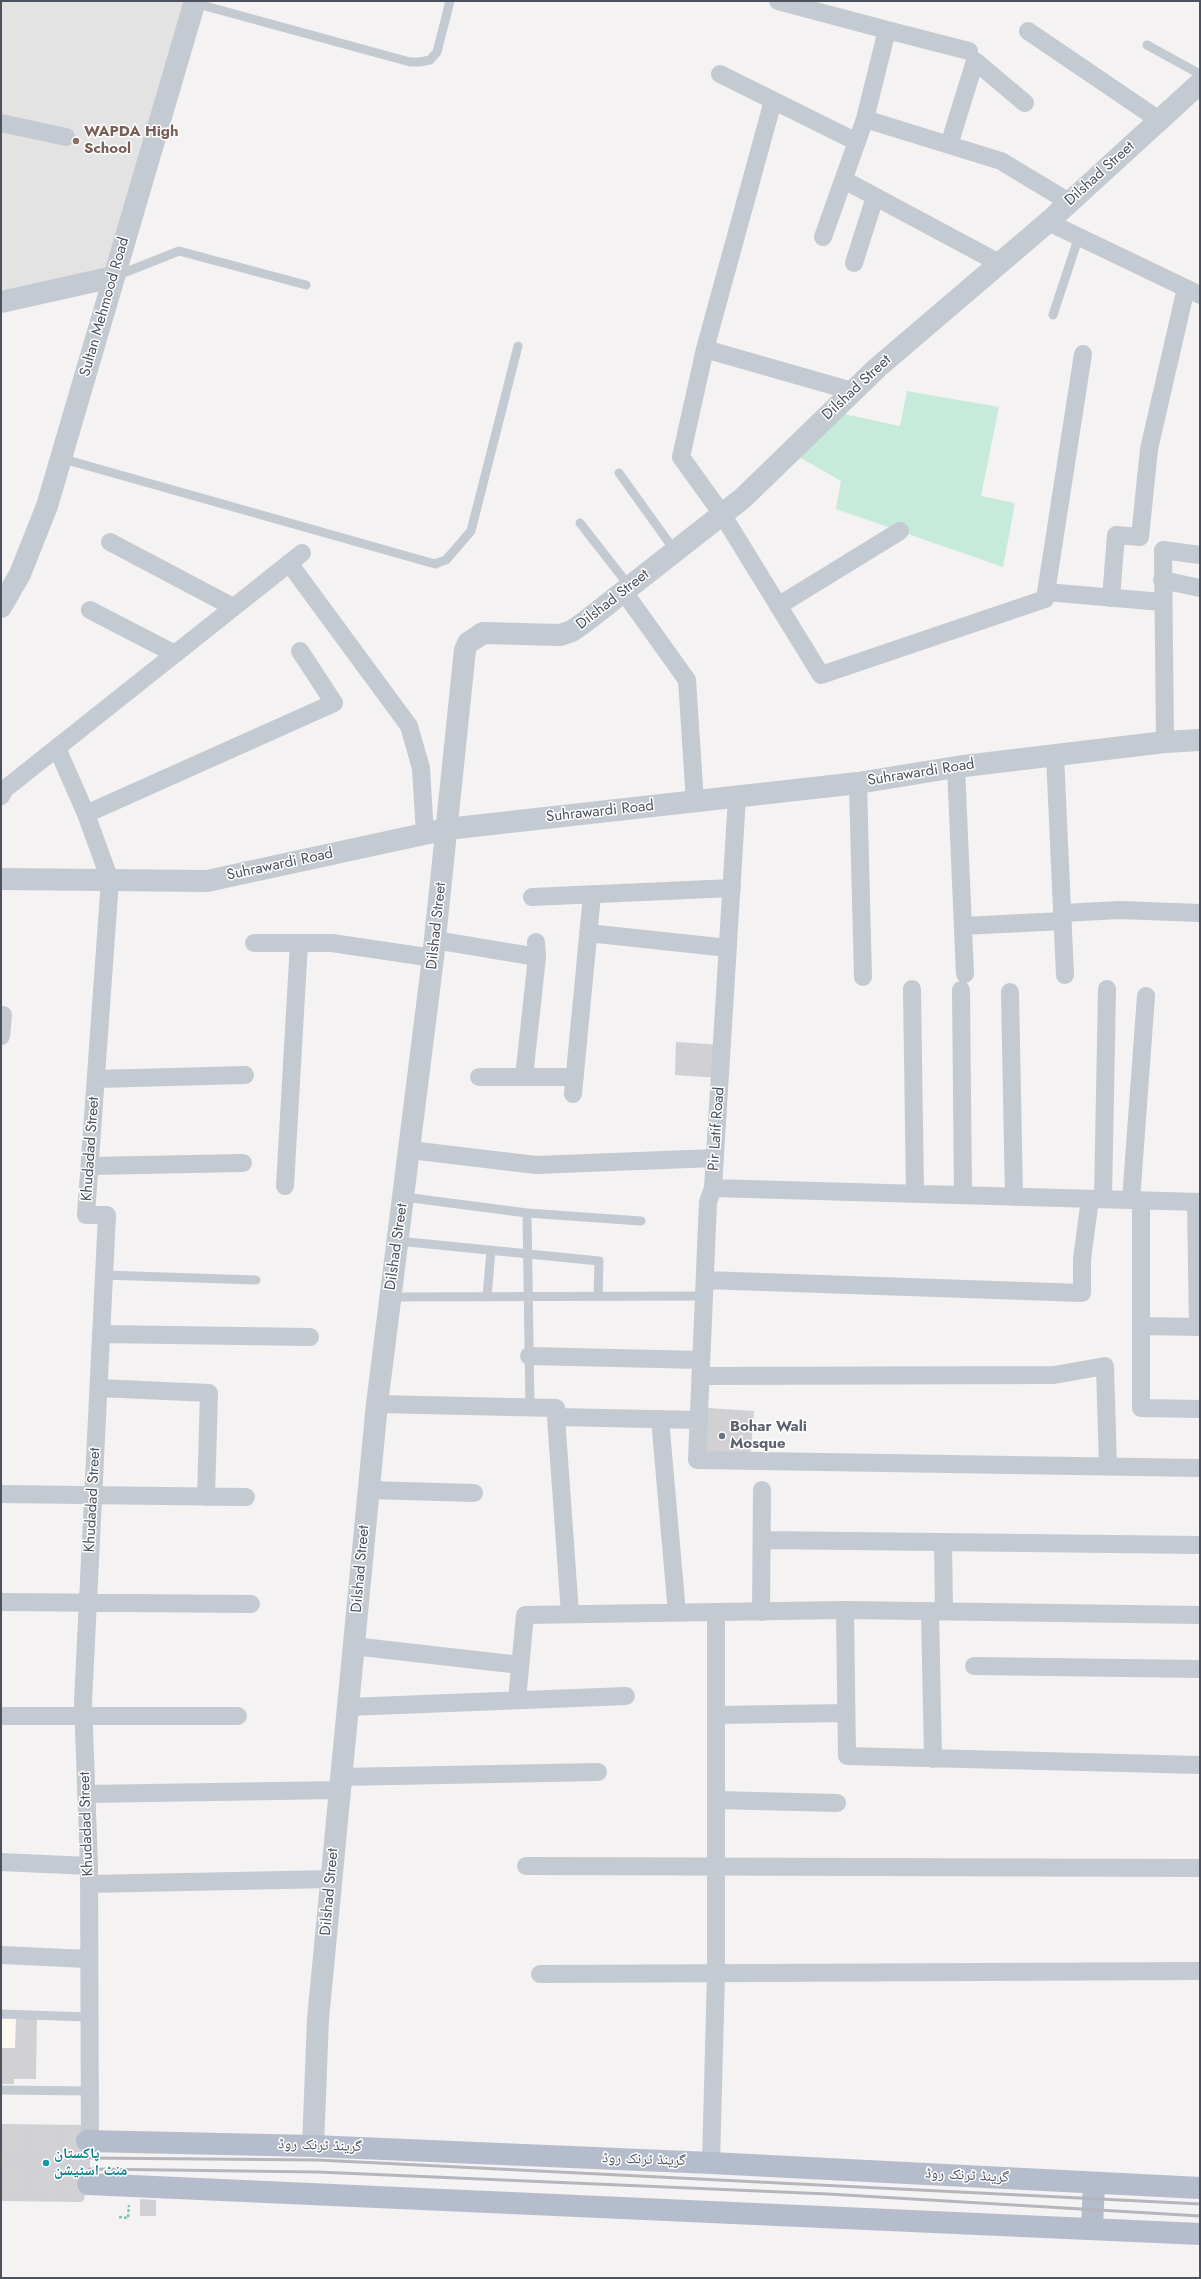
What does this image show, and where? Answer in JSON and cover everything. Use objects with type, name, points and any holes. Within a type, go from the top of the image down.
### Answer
[{"type":"main road","name":"گرینڈ ٹرنک روڈ","points":[[88,2141],[313,2146],[711,2163],[1200,2188]]},
{"type":"main road","points":[[1092,2228],[1094,2183]]},
{"type":"main road","points":[[88,2184],[1200,2234]]},
{"type":"street","points":[[778,1],[969,51]]},
{"type":"street","name":"Sultan Mehmood Road","points":[[1,608],[20,574],[47,506],[195,2]]},
{"type":"street","points":[[823,237],[857,142],[887,30]]},
{"type":"street","points":[[1028,31],[1160,120]]},
{"type":"street","points":[[949,145],[975,61],[1025,103]]},
{"type":"street","points":[[720,74],[857,142]]},
{"type":"street","name":"Dilshad Street","points":[[313,2146],[318,2019],[368,1490],[390,1297],[410,1150],[434,949],[465,650],[468,643],[484,633],[544,636],[572,631],[627,589],[743,498],[877,368],[1048,222],[1200,83]]},
{"type":"street","points":[[773,101],[705,349],[681,457],[722,514],[821,675],[1045,599],[1083,354]]},
{"type":"street","points":[[864,119],[1001,161],[1069,202]]},
{"type":"street","points":[[1,123],[66,137]]},
{"type":"street","points":[[844,180],[999,263]]},
{"type":"street","points":[[854,263],[875,197]]},
{"type":"street","points":[[1048,222],[1193,292],[1149,449],[1140,537],[1116,535],[1111,598]]},
{"type":"street","points":[[1,302],[113,277]]},
{"type":"street","points":[[705,349],[852,391]]},
{"type":"street","points":[[778,606],[900,531]]},
{"type":"street","points":[[110,542],[233,607]]},
{"type":"street","points":[[1165,742],[1162,602],[1163,550],[1200,555]]},
{"type":"street","points":[[1,796],[5,789],[296,558],[409,726],[421,768],[425,834]]},
{"type":"street","points":[[1162,580],[1200,588]]},
{"type":"street","points":[[627,589],[687,680],[696,802]]},
{"type":"street","points":[[1046,592],[1162,602]]},
{"type":"street","points":[[90,610],[175,654]]},
{"type":"street","points":[[86,814],[334,704],[300,651]]},
{"type":"street","name":"Suhrawardi Road","points":[[1,879],[207,881],[447,829],[858,783],[956,767],[1165,742],[1200,740]]},
{"type":"street","points":[[57,748],[86,814],[110,880]]},
{"type":"street","points":[[1055,755],[1065,975]]},
{"type":"street","points":[[956,767],[963,926],[963,1195]]},
{"type":"street","points":[[858,783],[863,977]]},
{"type":"street","name":"Pir Latif Road","points":[[737,797],[713,1188],[708,1202],[697,1460],[1108,1467]]},
{"type":"street","name":"Khudadad Street","points":[[88,2141],[89,1866],[84,1716],[107,1215],[86,1215],[110,880]]},
{"type":"street","points":[[532,897],[732,888]]},
{"type":"street","points":[[479,1077],[524,1077],[574,1086],[592,895]]},
{"type":"street","points":[[963,926],[1120,910],[1200,913]]},
{"type":"street","points":[[588,933],[728,948]]},
{"type":"street","points":[[254,943],[332,943],[434,949],[536,950],[524,1077]]},
{"type":"street","points":[[285,1186],[299,943]]},
{"type":"street","points":[[912,989],[915,1194]]},
{"type":"street","points":[[705,1288],[1082,1293],[1082,1260],[1096,1199],[1107,989]]},
{"type":"street","points":[[1010,992],[1014,1197]]},
{"type":"street","points":[[1146,996],[1136,1200],[1141,1326],[1141,1408],[1200,1409]]},
{"type":"street","points":[[1,1036],[3,1016]]},
{"type":"street","points":[[96,1079],[245,1075]]},
{"type":"street","points":[[410,1150],[536,1165],[715,1158]]},
{"type":"street","points":[[90,1166],[242,1163]]},
{"type":"street","points":[[713,1188],[1198,1202],[1199,1327],[1141,1326]]},
{"type":"street","points":[[101,1334],[310,1337]]},
{"type":"street","points":[[529,1356],[701,1368],[1054,1375],[1105,1366],[1108,1467],[1200,1468]]},
{"type":"street","points":[[99,1388],[209,1393],[206,1497]]},
{"type":"street","points":[[377,1404],[556,1408],[570,1614]]},
{"type":"street","points":[[556,1416],[699,1420]]},
{"type":"street","points":[[660,1419],[677,1613]]},
{"type":"street","points":[[368,1490],[474,1493]]},
{"type":"street","points":[[761,1612],[762,1490]]},
{"type":"street","points":[[1,1494],[246,1497]]},
{"type":"street","points":[[762,1540],[1200,1545]]},
{"type":"street","points":[[933,1759],[937,1611],[943,1542]]},
{"type":"street","points":[[1,1602],[251,1604]]},
{"type":"street","points":[[845,1610],[847,1756],[1200,1765]]},
{"type":"street","points":[[517,1700],[525,1615],[845,1610],[1200,1615]]},
{"type":"street","points":[[711,2163],[716,1974],[716,1612]]},
{"type":"street","points":[[353,1646],[520,1665]]},
{"type":"street","points":[[974,1666],[1200,1669]]},
{"type":"street","points":[[348,1708],[626,1696]]},
{"type":"street","points":[[717,1715],[846,1713]]},
{"type":"street","points":[[1,1716],[238,1716]]},
{"type":"street","points":[[86,1794],[598,1772]]},
{"type":"street","points":[[716,1800],[837,1804]]},
{"type":"street","points":[[1,1862],[89,1866]]},
{"type":"street","points":[[526,1866],[1200,1868]]},
{"type":"street","points":[[89,1884],[331,1879]]},
{"type":"street","points":[[1,1955],[88,1959]]},
{"type":"street","points":[[540,1974],[1200,1971]]},
{"type":"lane","points":[[195,2],[410,62],[420,62],[430,60],[437,52],[450,1]]},
{"type":"lane","points":[[1147,45],[1200,74]]},
{"type":"lane","points":[[1052,315],[1079,236]]},
{"type":"lane","points":[[113,277],[179,250],[306,285]]},
{"type":"lane","points":[[60,458],[427,561],[440,562],[446,560],[471,531],[518,346]]},
{"type":"lane","points":[[619,473],[675,551]]},
{"type":"lane","points":[[580,523],[627,589]]},
{"type":"lane","points":[[404,1197],[527,1213],[642,1221]]},
{"type":"lane","points":[[527,1213],[526,1253],[530,1408]]},
{"type":"lane","points":[[398,1241],[599,1261],[598,1296]]},
{"type":"lane","points":[[487,1297],[491,1250]]},
{"type":"lane","points":[[104,1275],[256,1280]]},
{"type":"lane","points":[[390,1297],[598,1296],[705,1288]]},
{"type":"lane","points":[[1,2014],[88,2017]]},
{"type":"lane","points":[[1,2090],[89,2091]]},
{"type":"path","points":[[119,2217],[128,2218]]},
{"type":"shaded area","name":"WAPDA High School","points":[[1,1],[193,1],[107,281],[1,303]]},
{"type":"shaded area","points":[[1,2018],[37,2018],[36,2079],[15,2079],[14,2084],[1,2084]]},
{"type":"green space","points":[[907,391],[999,407],[981,496],[1015,503],[1003,567],[836,509],[841,481],[790,452],[835,412],[900,426]]},
{"type":"building","points":[[676,1042],[722,1045],[720,1078],[675,1075]]},
{"type":"building","name":"Bohar Wali Mosque","points":[[693,1407],[754,1411],[750,1462],[697,1460]]},
{"type":"building","points":[[16,2018],[37,2018],[36,2079],[14,2079],[14,2084],[1,2084],[1,2048],[15,2048]]},
{"type":"building","name":"پاکستان منٹ اسٹیشن","points":[[1,2124],[82,2125],[90,2158],[90,2169],[84,2200],[81,2202],[1,2201]]},
{"type":"building","points":[[140,2199],[156,2200],[156,2216],[140,2216]]},
{"type":"tunnel","points":[[1,2139],[87,2141]]},
{"type":"tunnel","points":[[1,2183],[88,2184]]},
{"type":"railway","points":[[90,2158],[318,2160],[1200,2204]]},
{"type":"railway","points":[[90,2169],[318,2172],[828,2194],[1200,2216]]},
{"type":"place","name":"WAPDA High School","points":[[76,141]]},
{"type":"place","name":"Bohar Wali Mosque","points":[[722,1436]]},
{"type":"place","name":"پاکستان منٹ اسٹیشن","points":[[46,2163]]}]
